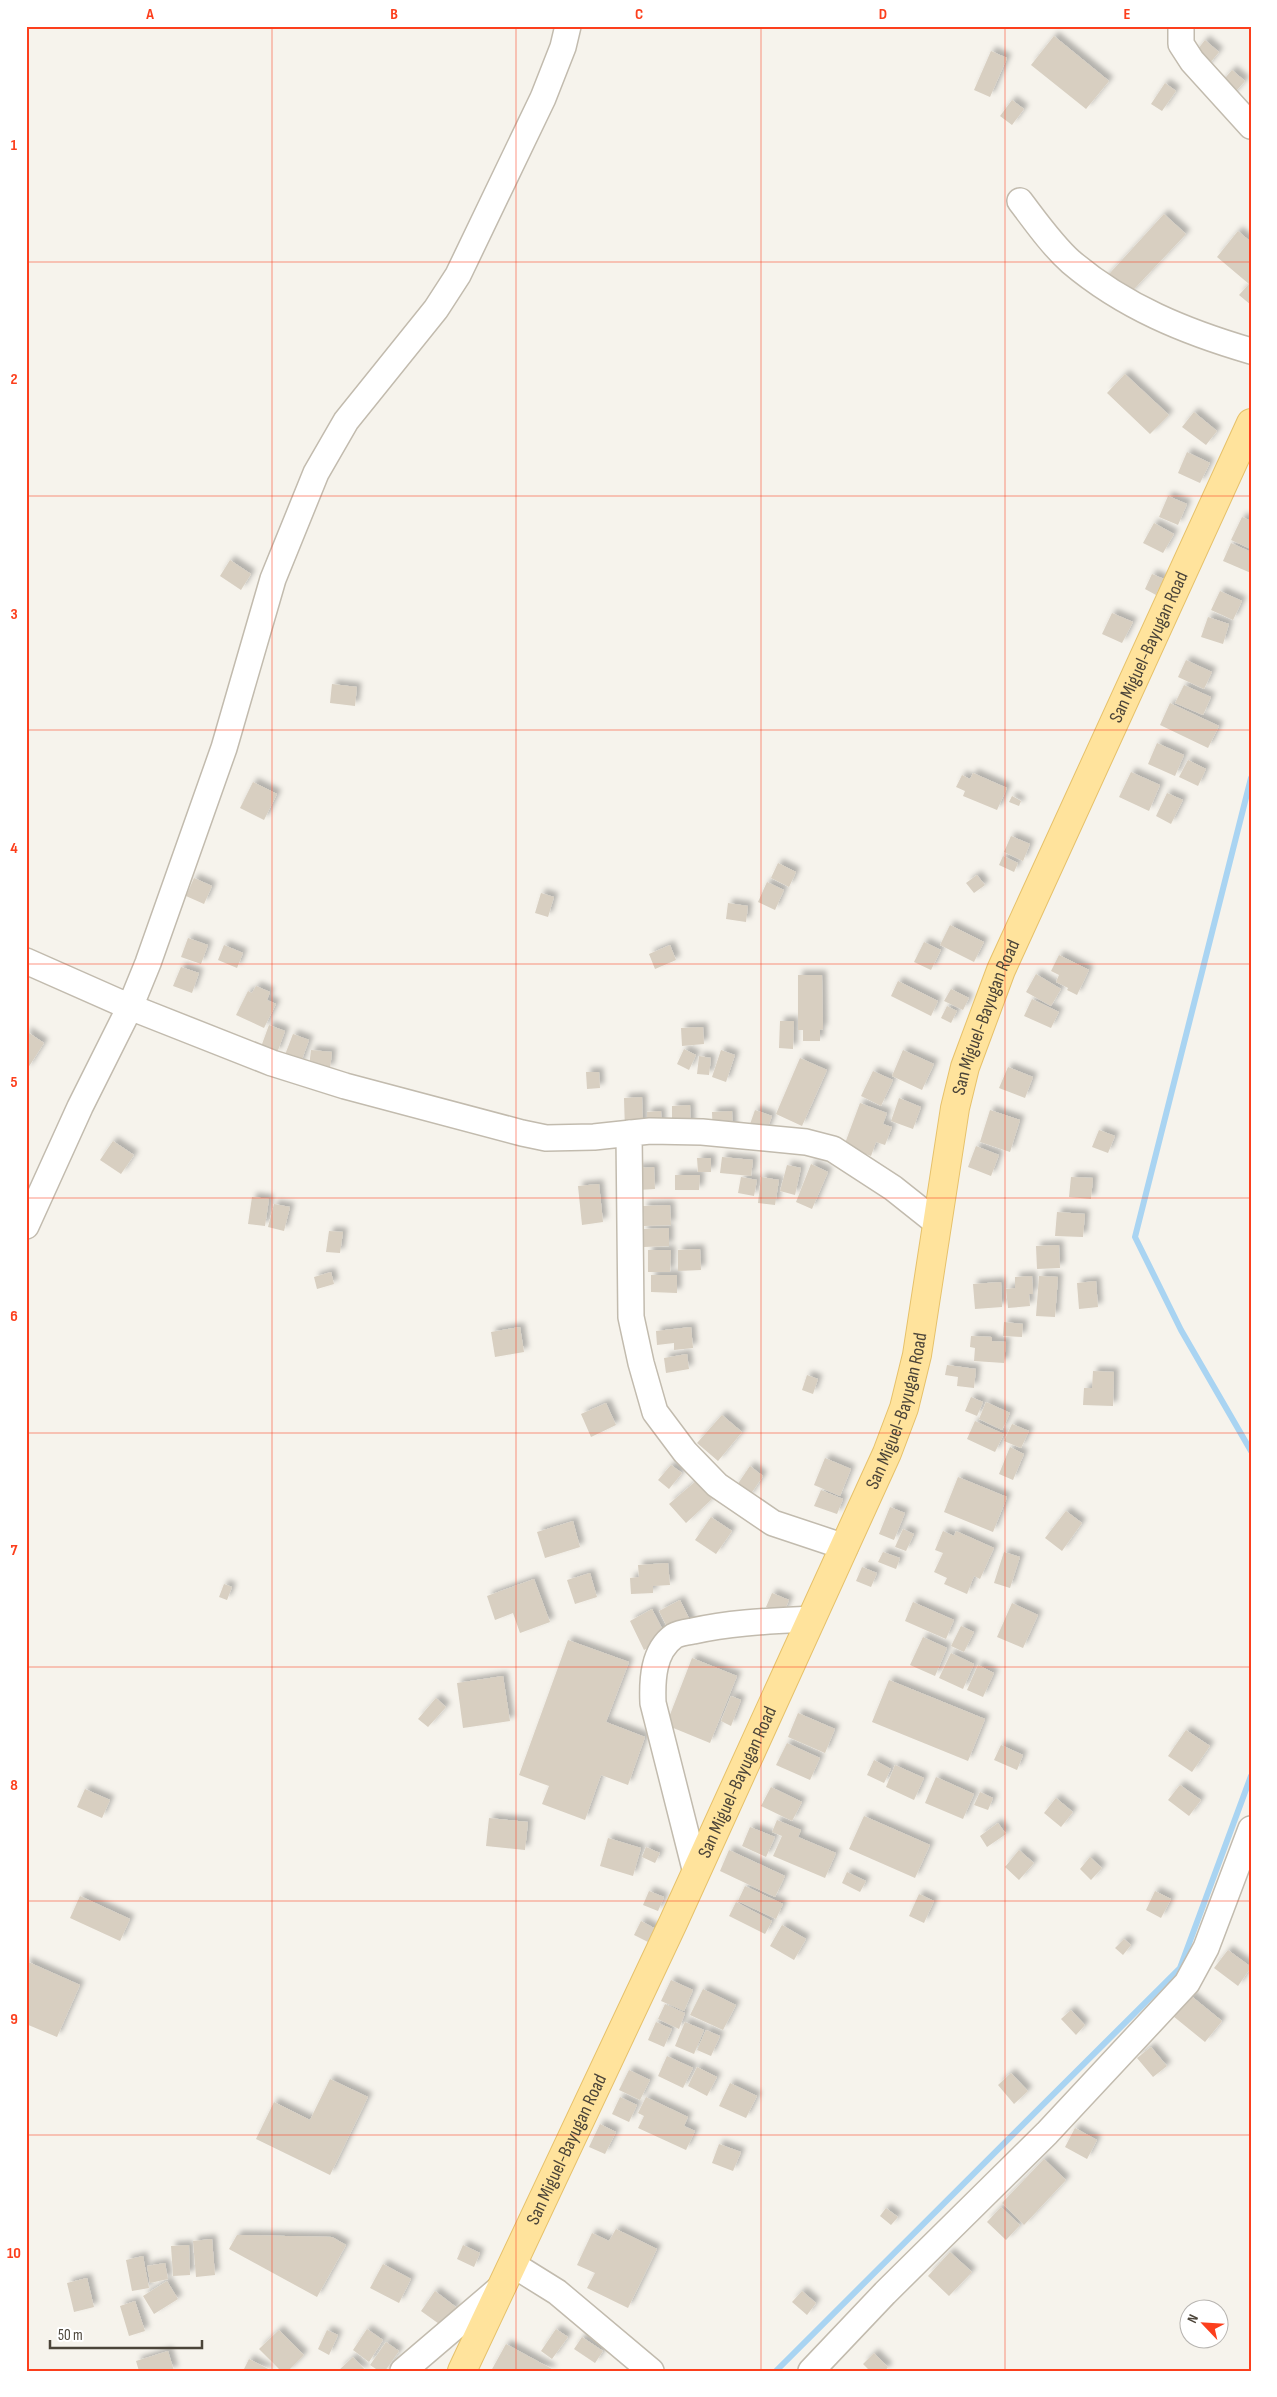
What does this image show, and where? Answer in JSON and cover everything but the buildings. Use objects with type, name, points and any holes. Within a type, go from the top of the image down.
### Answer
[{"type":"main road","name":"San Miguel-Bayugan Road","points":[[462,2371],[696,1873],[887,1453],[904,1408],[917,1355],[955,1108],[964,1067],[991,992],[1251,424]]},
{"type":"street","points":[[26,1226],[80,1107],[130,1007],[157,938],[224,748],[273,579],[316,473],[346,421],[436,309],[458,275],[544,98],[568,26]]},
{"type":"street","points":[[1181,26],[1181,44],[1192,60],[1251,126]]},
{"type":"street","points":[[1020,201],[1070,261],[1107,289],[1147,313],[1185,329],[1251,351]]},
{"type":"street","points":[[26,961],[130,1007],[272,1063],[345,1086],[546,1138],[650,1131],[702,1132],[806,1142],[833,1149],[893,1188],[938,1223]]},
{"type":"street","points":[[630,1133],[631,1317],[641,1363],[656,1412],[685,1452],[717,1485],[773,1523],[845,1547]]},
{"type":"street","points":[[696,1873],[653,1703],[652,1681],[656,1663],[662,1649],[675,1635],[724,1624],[812,1619]]},
{"type":"street","points":[[811,2371],[885,2293],[1047,2133],[1187,1983],[1206,1948],[1251,1829]]},
{"type":"street","points":[[512,2264],[558,2292],[651,2371]]},
{"type":"street","points":[[403,2371],[499,2289]]},
{"type":"waterway","points":[[1251,778],[1135,1237],[1181,1330],[1251,1451]]},
{"type":"waterway","points":[[776,2371],[1180,1968],[1251,1776]]}]
